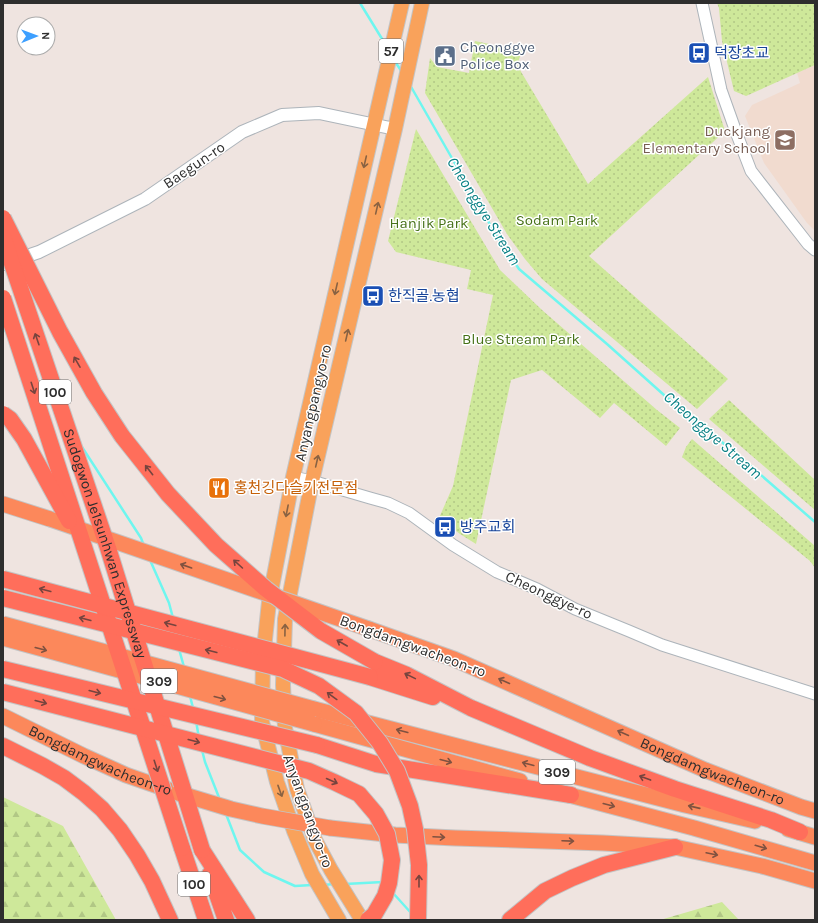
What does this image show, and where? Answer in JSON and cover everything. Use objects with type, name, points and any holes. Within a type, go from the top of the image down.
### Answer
[{"type":"highway","points":[[3,218],[60,332],[94,393],[122,436],[168,494],[216,545],[266,589],[373,670]]},
{"type":"highway","name":"Sudogwon Je1sunhwan Expressway","points":[[3,237],[108,548],[202,850],[226,920]]},
{"type":"highway","name":"Sudogwon Je1sunhwan Expressway","points":[[3,298],[206,920]]},
{"type":"highway","points":[[3,414],[10,419],[24,439],[88,556]]},
{"type":"highway","name":"Bongdamgwacheon-ro","points":[[3,504],[369,628],[454,659],[705,770],[815,811]]},
{"type":"highway","points":[[3,579],[373,670],[471,708],[590,758],[675,789],[771,820],[808,835]]},
{"type":"highway","points":[[3,598],[284,670],[319,686],[356,713],[380,742],[397,771],[410,806],[415,829],[419,864],[418,920]]},
{"type":"highway","name":"Bongdamgwacheon-ro","points":[[3,624],[314,709],[685,805],[808,835]]},
{"type":"highway","name":"309","points":[[3,638],[702,830],[815,863]]},
{"type":"highway","points":[[3,669],[317,745],[376,764],[571,795]]},
{"type":"highway","points":[[3,692],[308,771],[358,794],[376,814],[387,834],[392,860],[389,883],[385,896],[374,915],[368,920]]},
{"type":"highway","name":"Bongdamgwacheon-ro","points":[[3,716],[126,775],[178,793],[239,811],[262,816],[330,828],[395,835],[603,842],[675,847],[762,866],[815,881]]},
{"type":"highway","points":[[3,746],[64,778],[102,809],[120,830],[152,881],[170,920]]},
{"type":"highway","points":[[511,919],[545,891],[572,878],[604,865],[675,847]]},
{"type":"highway","points":[[202,850],[247,920]]},
{"type":"main road","name":"Anyangpangyo-ro","points":[[336,914],[312,874],[294,831],[277,782],[262,722],[263,658],[269,602],[293,477],[402,3]]},
{"type":"main road","name":"Anyangpangyo-ro","points":[[362,920],[331,870],[315,840],[297,789],[285,728],[283,685],[285,619],[312,481],[395,129],[422,3]]},
{"type":"main road","name":"Baegun-ro","points":[[3,264],[39,252],[145,199],[242,132],[282,115],[319,113],[395,129]]},
{"type":"street","points":[[702,3],[721,90],[752,171],[808,244],[815,250]]},
{"type":"street","name":"Cheonggye-ro","points":[[293,477],[388,502],[409,513],[453,545],[497,572],[537,589],[575,609],[662,645],[815,694]]},
{"type":"shaded area","name":"Duckjang Elementary School","points":[[815,65],[815,231],[807,223],[764,163],[745,116],[752,105],[800,83],[797,73]]},
{"type":"green space","points":[[717,3],[815,3],[815,65],[746,96],[734,91],[722,41],[719,8]]},
{"type":"green space","name":"Sodam Park","points":[[475,41],[522,51],[517,65],[588,184],[708,77],[725,131],[589,256],[728,379],[697,409],[542,279],[507,234],[425,93],[430,58],[437,67],[469,73]]},
{"type":"green space","name":"Blue Stream Park","points":[[416,129],[500,270],[542,310],[657,410],[680,428],[666,446],[614,403],[600,418],[542,370],[511,380],[476,544],[439,518],[453,486],[493,295],[467,289],[471,270],[396,252],[388,241]]},
{"type":"green space","points":[[729,400],[815,480],[815,510],[709,419]]},
{"type":"green space","points":[[692,439],[815,546],[815,568],[810,561],[682,457],[686,447]]},
{"type":"green space","points":[[3,797],[63,826],[116,920],[3,920]]},
{"type":"green space","points":[[722,902],[739,920],[660,920]]},
{"type":"waterway","name":"Cheonggye Stream","points":[[360,3],[387,47]]},
{"type":"waterway","name":"Cheonggye Stream","points":[[394,60],[402,72]]},
{"type":"waterway","name":"Cheonggye Stream","points":[[410,85],[496,235],[519,269],[664,395],[739,456],[815,522]]},
{"type":"waterway","points":[[3,327],[7,333]]},
{"type":"waterway","points":[[37,379],[49,398]]},
{"type":"waterway","points":[[82,447],[141,538],[144,546]]},
{"type":"waterway","points":[[150,560],[169,603],[173,618]]},
{"type":"waterway","points":[[179,649],[184,667]]},
{"type":"waterway","points":[[190,696],[193,708]]},
{"type":"waterway","points":[[196,721],[199,738]]},
{"type":"waterway","points":[[202,750],[205,762],[220,800]]},
{"type":"waterway","points":[[226,814],[240,850],[264,872],[295,886],[312,885]]},
{"type":"waterway","points":[[345,884],[384,883]]},
{"type":"waterway","points":[[323,885],[334,884]]},
{"type":"waterway","points":[[393,893],[412,914]]},
{"type":"place","name":"덕장초교","points":[[699,53]]},
{"type":"place","name":"Cheonggye Police Box","points":[[445,56]]},
{"type":"place","name":"Duckjang Elementary School","points":[[785,140]]},
{"type":"place","name":"한직골.농협","points":[[373,296]]},
{"type":"place","name":"홍천깅다슬기전문점","points":[[219,488]]},
{"type":"place","name":"방주교회","points":[[445,527]]},
{"type":"park label","name":"Hanjik Park","points":[[429,223]]}]
